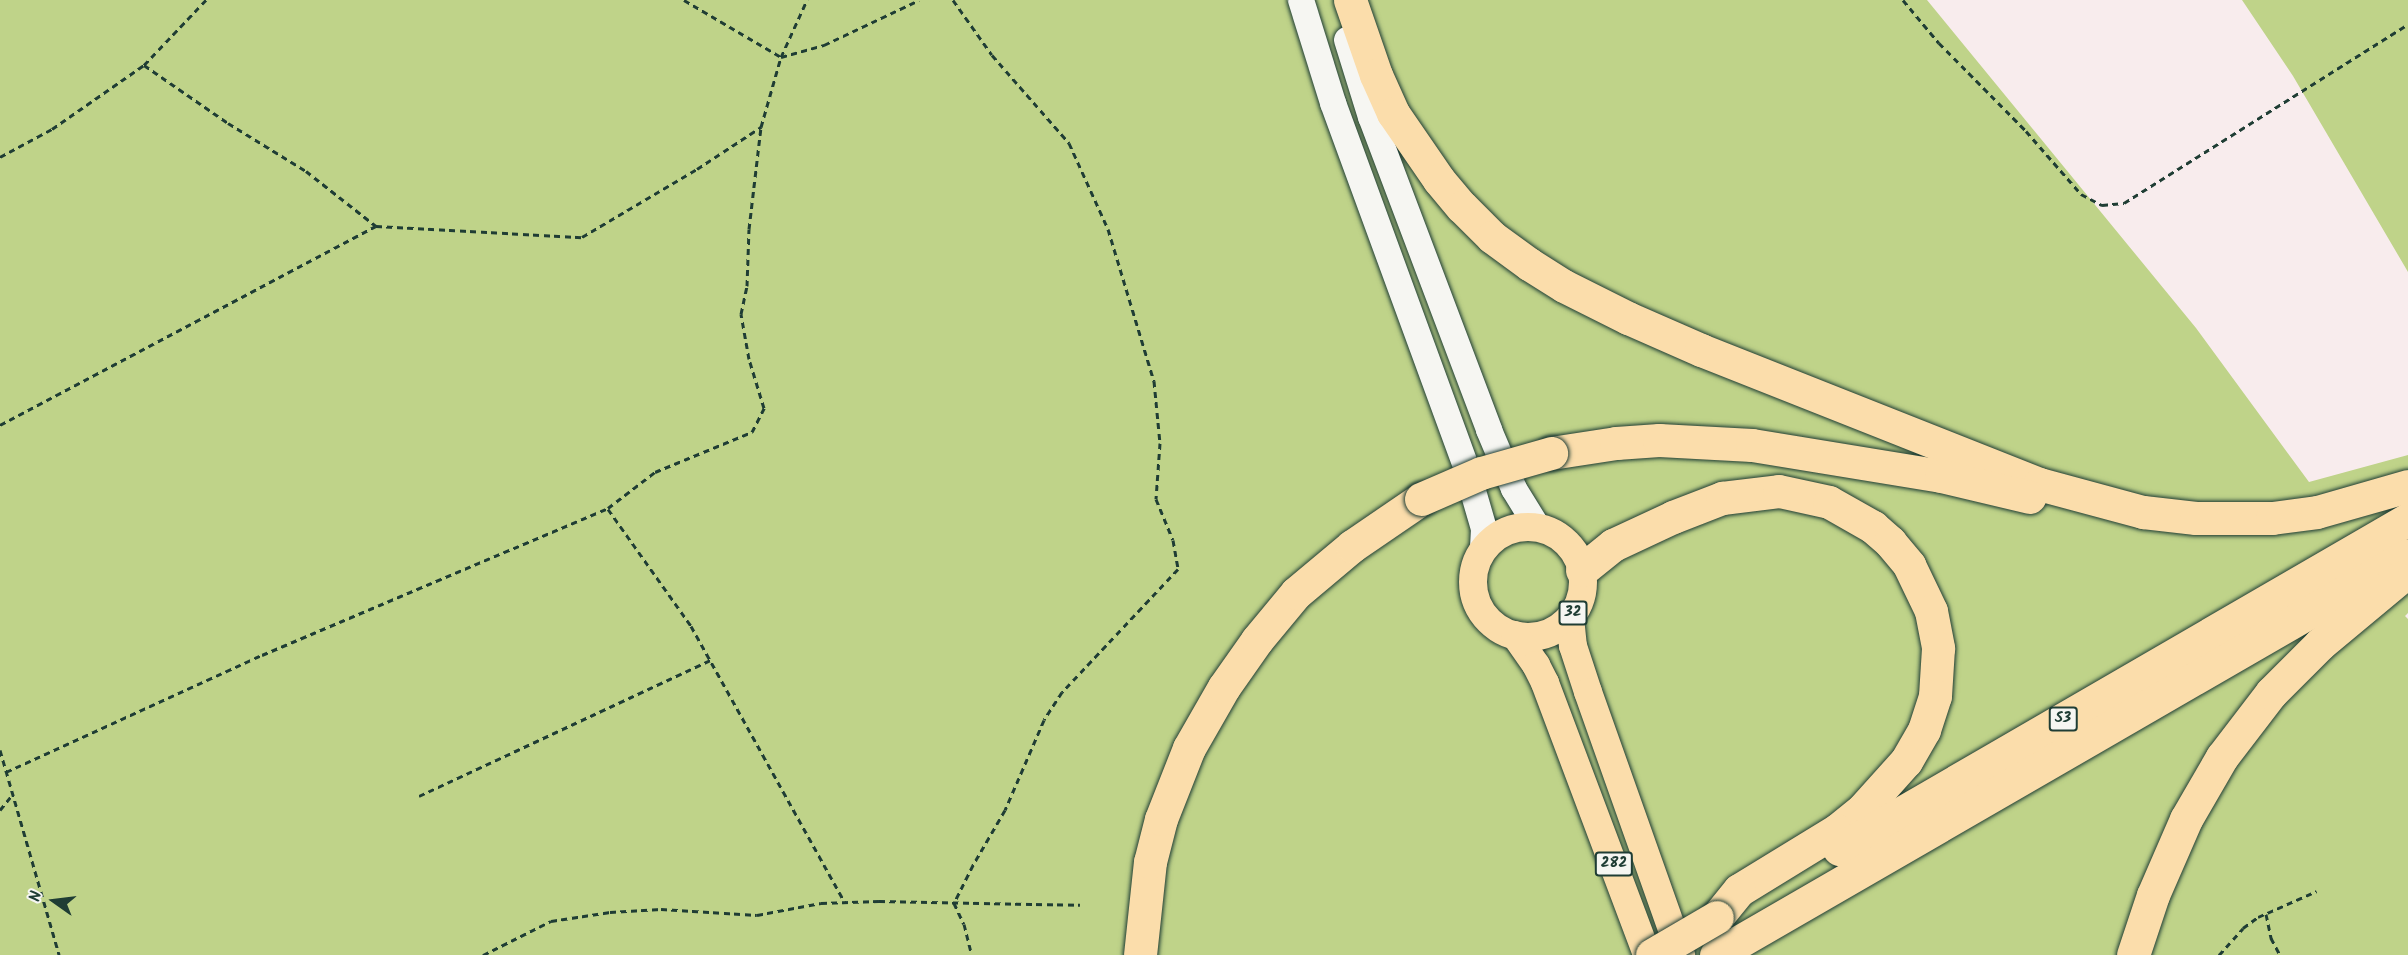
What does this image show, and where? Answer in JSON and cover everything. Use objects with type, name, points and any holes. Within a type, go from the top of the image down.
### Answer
[{"type":"highway","points":[[1350,0],[1376,75],[1393,113],[1439,180],[1492,237],[1564,286],[1601,305],[1701,350],[2039,484],[2120,504],[2135,510],[2196,518],[2272,518],[2318,512],[2408,486]]},
{"type":"highway","points":[[1140,955],[1149,871],[1161,819],[1189,748],[1224,687],[1257,640],[1296,593],[1352,546],[1421,499],[1480,473],[1551,453],[1616,443],[1659,440],[1752,445],[1941,476],[2026,497],[2108,511],[2120,513],[2135,510]]},
{"type":"highway","points":[[1582,570],[1613,545],[1673,517],[1722,498],[1779,491],[1829,502],[1873,527],[1890,542],[1909,565],[1931,610],[1938,648],[1935,696],[1924,730],[1906,761],[1863,809],[1837,830],[1739,890],[1717,917]]},
{"type":"highway","name":"S3","points":[[1649,955],[2408,519]]},
{"type":"highway","name":"S3","points":[[1724,951],[2408,555]]},
{"type":"highway","points":[[2133,955],[2153,895],[2186,819],[2222,757],[2271,693],[2320,644],[2408,571]]},
{"type":"main road","points":[[1301,0],[1333,103],[1466,467],[1484,529],[1483,550],[1474,575],[1477,601],[1492,623],[1515,635]]},
{"type":"main road","points":[[1335,0],[1371,117],[1480,408],[1514,489],[1538,528]]},
{"type":"main road","points":[[1483,550],[1497,537],[1513,529],[1538,528],[1553,533],[1567,542],[1582,570]]},
{"type":"main road","name":"32","points":[[1515,635],[1539,636],[1556,629],[1570,618],[1579,604],[1583,587],[1582,570]]},
{"type":"main road","name":"32","points":[[1570,618],[1573,646],[1588,692],[1682,955]]},
{"type":"main road","name":"282","points":[[1515,635],[1536,665],[1545,683],[1649,955]]},
{"type":"path","points":[[0,158],[52,129],[144,65],[207,0]]},
{"type":"path","points":[[684,0],[782,57],[824,45],[919,0]]},
{"type":"path","points":[[6,772],[262,655],[608,508],[655,472],[752,432],[764,408],[749,359],[741,314],[747,286],[749,229],[761,127],[782,57],[807,0]]},
{"type":"path","points":[[953,0],[992,55],[1069,143],[1107,229],[1154,381],[1160,443],[1156,499],[1173,540],[1178,569],[1062,692],[1044,720],[1005,810],[973,864],[954,903]]},
{"type":"path","points":[[1903,0],[1939,43],[2026,131],[2081,194],[2102,205],[2124,203],[2408,24]]},
{"type":"path","points":[[144,65],[228,123],[306,171],[376,226]]},
{"type":"path","points":[[0,425],[376,226],[582,237],[697,169],[761,127]]},
{"type":"path","points":[[608,508],[691,626],[845,903]]},
{"type":"path","points":[[420,796],[711,660]]},
{"type":"path","points":[[0,750],[58,955]]},
{"type":"path","points":[[0,810],[12,794]]},
{"type":"path","points":[[2219,955],[2243,927],[2316,891]]},
{"type":"path","points":[[483,955],[551,921],[661,909],[757,915],[822,903],[1080,905]]},
{"type":"path","points":[[954,903],[964,924],[972,955]]},
{"type":"path","points":[[2266,914],[2271,938],[2280,955]]},
{"type":"green space","points":[[0,0],[1927,0],[2196,328],[2309,482],[2408,455],[2408,613],[2405,616],[2408,619],[2408,955],[0,955]]},
{"type":"green space","points":[[2242,0],[2408,0],[2408,272],[2293,76]]}]
